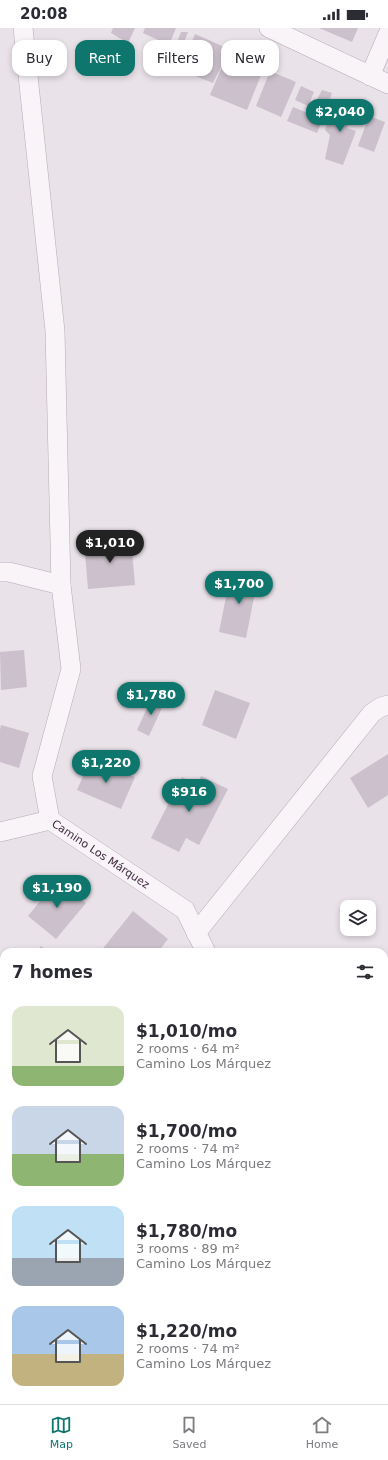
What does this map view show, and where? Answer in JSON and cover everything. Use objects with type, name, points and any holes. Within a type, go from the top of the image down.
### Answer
[{"type":"street","name":"Camino Los Márquez","points":[[23,28],[55,331],[61,585],[71,669],[42,776],[50,820],[184,910],[204,948]]},
{"type":"street","points":[[269,28],[388,84]]},
{"type":"street","points":[[370,76],[388,34]]},
{"type":"street","points":[[0,572],[9,572],[61,585]]},
{"type":"street","points":[[196,933],[372,713],[381,707],[388,705]]},
{"type":"street","points":[[0,832],[50,820]]},
{"type":"building","points":[[113,28],[135,28],[129,40],[123,40],[111,33]]},
{"type":"building","points":[[145,28],[176,28],[171,40],[158,40],[143,33]]},
{"type":"building","points":[[319,28],[358,28],[352,42]]},
{"type":"building","points":[[181,32],[188,32],[185,40],[178,40]]},
{"type":"building","points":[[195,34],[209,40],[192,40]]},
{"type":"building","points":[[213,42],[221,46],[221,67],[213,83],[195,76],[213,76]]},
{"type":"building","points":[[221,69],[221,76],[261,76],[247,110],[210,95]]},
{"type":"building","points":[[279,75],[296,82],[281,117],[256,106],[268,76]]},
{"type":"building","points":[[301,86],[314,92],[308,106],[295,100]]},
{"type":"building","points":[[322,90],[332,93],[323,119],[312,109]]},
{"type":"building","points":[[336,100],[355,108],[347,128],[356,131],[343,165],[325,159],[330,135],[325,130]]},
{"type":"building","points":[[293,107],[323,119],[317,133],[287,121]]},
{"type":"building","points":[[369,116],[385,122],[374,152],[358,146]]},
{"type":"building","points":[[131,538],[135,585],[88,589],[84,542]]},
{"type":"building","points":[[231,572],[258,577],[246,638],[219,632]]},
{"type":"building","points":[[24,650],[27,687],[1,690],[0,652]]},
{"type":"building","points":[[215,690],[250,703],[236,739],[202,725]]},
{"type":"building","points":[[153,695],[165,701],[149,736],[137,730]]},
{"type":"building","points":[[1,725],[29,733],[19,768],[0,762]]},
{"type":"building","points":[[388,754],[388,795],[368,808],[350,778]]},
{"type":"building","points":[[91,758],[135,777],[121,809],[77,790]]},
{"type":"building","points":[[201,776],[228,789],[199,845],[186,838],[179,852],[151,838],[182,777],[197,785]]},
{"type":"building","points":[[57,880],[86,903],[56,939],[28,916]]},
{"type":"building","points":[[133,911],[168,939],[161,948],[103,948]]}]
